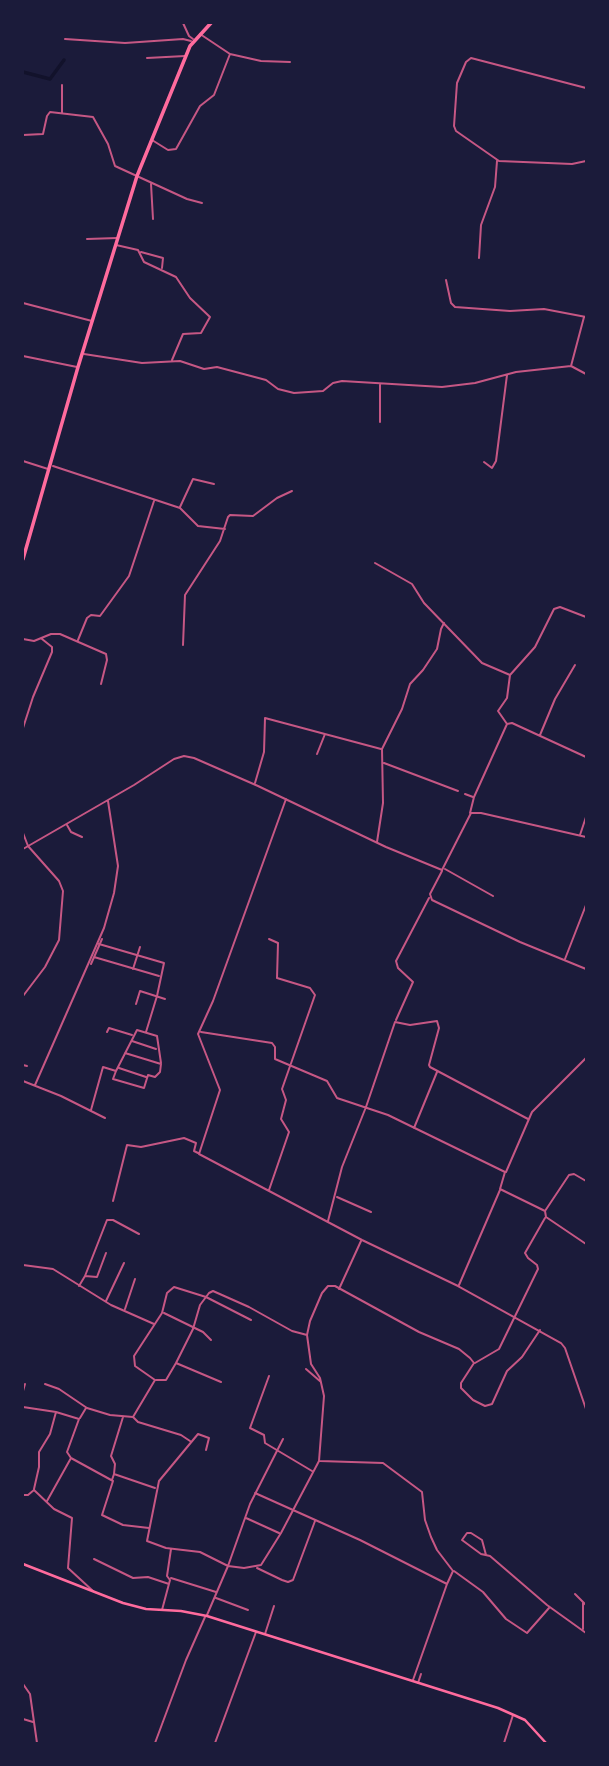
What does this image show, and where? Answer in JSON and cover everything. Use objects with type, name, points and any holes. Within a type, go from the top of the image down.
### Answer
[{"type":"main road","points":[[23,559],[137,176],[193,40],[211,23]]},
{"type":"main road","points":[[23,1564],[123,1603],[146,1609],[206,1616],[513,1715],[531,1726],[546,1743]]},
{"type":"street","points":[[183,23],[193,40]]},
{"type":"street","points":[[200,34],[230,54],[261,61],[290,62]]},
{"type":"street","points":[[65,39],[125,43],[193,40]]},
{"type":"street","points":[[151,139],[168,150],[176,149],[199,108],[214,95],[230,54]]},
{"type":"street","points":[[147,58],[186,56]]},
{"type":"street","points":[[586,88],[474,58],[468,60],[457,83],[454,128],[497,160],[572,164],[586,161]]},
{"type":"street","points":[[62,86],[62,113]]},
{"type":"street","points":[[23,135],[42,135],[48,113],[94,118],[108,145],[114,165],[187,199],[202,203]]},
{"type":"street","points":[[479,258],[481,225],[495,187],[497,160]]},
{"type":"street","points":[[151,183],[153,219]]},
{"type":"street","points":[[87,239],[117,238]]},
{"type":"street","points":[[115,245],[163,258],[162,270]]},
{"type":"street","points":[[140,252],[145,261],[178,279],[190,298],[210,318],[201,333],[183,334],[172,361]]},
{"type":"street","points":[[446,280],[455,307],[510,311],[544,309],[585,316],[571,366]]},
{"type":"street","points":[[23,303],[92,321]]},
{"type":"street","points":[[83,354],[142,363],[172,361],[205,369],[217,367],[266,380],[278,389],[294,393],[323,391],[342,381],[442,387],[475,383],[507,374],[571,366],[586,374]]},
{"type":"street","points":[[23,356],[78,367]]},
{"type":"street","points":[[484,462],[491,468],[496,461],[507,374]]},
{"type":"street","points":[[380,384],[380,422]]},
{"type":"street","points":[[23,461],[180,508],[195,525],[226,529]]},
{"type":"street","points":[[180,508],[193,479],[214,484]]},
{"type":"street","points":[[183,645],[185,595],[226,529],[230,515],[253,516],[277,498],[292,491]]},
{"type":"street","points":[[78,640],[87,618],[91,615],[100,616],[129,576],[154,500]]},
{"type":"street","points":[[375,563],[412,584],[424,603],[486,666],[510,675]]},
{"type":"street","points":[[507,724],[498,711],[507,698],[510,675],[535,647],[555,607],[586,617]]},
{"type":"street","points":[[376,843],[383,803],[382,749],[402,709],[410,684],[437,649],[444,624]]},
{"type":"street","points":[[23,639],[34,641],[55,633],[78,640],[107,655],[102,684]]},
{"type":"street","points":[[23,728],[52,652],[52,647],[41,639]]},
{"type":"street","points":[[540,736],[555,699],[575,665]]},
{"type":"street","points":[[255,784],[264,752],[265,718],[382,749]]},
{"type":"street","points":[[507,724],[512,723],[586,757]]},
{"type":"street","points":[[328,1222],[342,1167],[413,982],[396,965],[396,961],[451,856],[507,724]]},
{"type":"street","points":[[317,754],[325,733]]},
{"type":"street","points":[[23,849],[178,757],[194,758],[255,784],[376,843],[442,869],[493,896]]},
{"type":"street","points":[[382,762],[458,791]]},
{"type":"street","points":[[466,794],[474,797]]},
{"type":"street","points":[[199,1154],[220,1090],[199,1032],[213,1001],[286,799]]},
{"type":"street","points":[[35,1085],[104,928],[117,879],[117,855],[108,800]]},
{"type":"street","points":[[469,814],[481,813],[586,837]]},
{"type":"street","points":[[580,836],[586,817]]},
{"type":"street","points":[[66,824],[72,832],[82,837]]},
{"type":"street","points":[[23,833],[27,846],[59,881],[63,891],[61,930],[56,948],[23,996]]},
{"type":"street","points":[[430,897],[440,905],[586,969]]},
{"type":"street","points":[[564,960],[586,905]]},
{"type":"street","points":[[91,964],[102,939]]},
{"type":"street","points":[[268,1192],[289,1132],[281,1119],[286,1100],[282,1089],[315,995],[310,988],[277,978],[278,943],[269,939]]},
{"type":"street","points":[[99,944],[164,963],[146,1032]]},
{"type":"street","points":[[133,969],[140,947]]},
{"type":"street","points":[[94,957],[160,976]]},
{"type":"street","points":[[136,1004],[140,991],[165,999]]},
{"type":"street","points":[[396,1022],[410,1025],[431,1021],[439,1023],[429,1065],[528,1119]]},
{"type":"street","points":[[107,1031],[109,1028],[133,1035]]},
{"type":"street","points":[[137,1030],[146,1032],[157,1035],[160,1072],[155,1077],[148,1075],[144,1088],[113,1079],[133,1035],[137,1030]]},
{"type":"street","points":[[199,1032],[270,1042],[275,1047],[275,1059],[327,1081],[337,1097],[414,1128],[506,1172]]},
{"type":"street","points":[[131,1041],[158,1049]]},
{"type":"street","points":[[125,1053],[161,1064]]},
{"type":"street","points":[[458,1286],[528,1119],[586,1058]]},
{"type":"street","points":[[23,1065],[27,1066]]},
{"type":"street","points":[[91,1110],[103,1066],[116,1071]]},
{"type":"street","points":[[119,1068],[147,1078]]},
{"type":"street","points":[[414,1128],[437,1071]]},
{"type":"street","points":[[23,1081],[105,1118]]},
{"type":"street","points":[[113,1201],[127,1145],[141,1147],[184,1138],[196,1144],[194,1151],[268,1192],[458,1286],[540,1330],[565,1348],[586,1409]]},
{"type":"street","points":[[540,1330],[522,1357],[507,1371],[490,1406],[473,1401],[461,1388],[461,1382],[474,1363],[497,1351],[538,1269],[525,1253],[546,1217],[545,1212],[569,1175],[575,1174],[586,1181]]},
{"type":"street","points":[[500,1189],[545,1212]]},
{"type":"street","points":[[336,1197],[371,1212]]},
{"type":"street","points":[[546,1217],[586,1244]]},
{"type":"street","points":[[79,1287],[107,1220],[113,1220],[139,1234]]},
{"type":"street","points":[[339,1289],[362,1240]]},
{"type":"street","points":[[85,1276],[97,1277],[106,1253]]},
{"type":"street","points":[[106,1302],[124,1263]]},
{"type":"street","points":[[23,1265],[48,1267],[106,1302],[155,1325]]},
{"type":"street","points":[[125,1310],[135,1279]]},
{"type":"street","points":[[251,1320],[206,1297],[175,1286],[167,1293],[162,1313],[141,1342],[133,1361],[135,1366],[155,1380],[166,1380],[192,1329],[200,1305],[206,1297],[209,1293],[216,1291],[292,1331],[307,1335]]},
{"type":"street","points":[[206,1450],[209,1438],[198,1434],[159,1481],[147,1542],[200,1552],[229,1566],[257,1566],[264,1562],[319,1461],[324,1396],[322,1382],[311,1364],[307,1335],[322,1293],[331,1286],[339,1289],[419,1332],[459,1349],[474,1363]]},
{"type":"street","points":[[162,1313],[203,1332],[211,1340]]},
{"type":"street","points":[[176,1363],[221,1382]]},
{"type":"street","points":[[306,1369],[322,1382]]},
{"type":"street","points":[[269,1376],[250,1425],[264,1435],[265,1443],[313,1472]]},
{"type":"street","points":[[133,1417],[155,1380]]},
{"type":"street","points":[[23,1391],[24,1384]]},
{"type":"street","points":[[45,1384],[87,1408],[110,1415],[133,1417],[138,1422],[181,1435],[191,1443]]},
{"type":"street","points":[[23,1408],[56,1412],[79,1419]]},
{"type":"street","points":[[87,1408],[79,1419],[67,1452],[71,1458],[112,1480]]},
{"type":"street","points":[[23,1495],[34,1490],[39,1452],[50,1434],[56,1412]]},
{"type":"street","points":[[124,1416],[111,1458],[115,1464],[114,1474],[102,1515],[123,1525],[149,1528]]},
{"type":"street","points":[[155,1743],[186,1660],[229,1566],[255,1493],[283,1439]]},
{"type":"street","points":[[47,1501],[71,1458]]},
{"type":"street","points":[[319,1461],[383,1463],[422,1492],[425,1520],[431,1537],[453,1571],[483,1592],[506,1619],[527,1633],[550,1607]]},
{"type":"street","points":[[114,1474],[156,1489]]},
{"type":"street","points":[[34,1490],[54,1509],[72,1518],[68,1568],[94,1591]]},
{"type":"street","points":[[255,1493],[294,1509],[447,1584]]},
{"type":"street","points":[[245,1518],[281,1533]]},
{"type":"street","points":[[257,1566],[264,1573],[282,1580],[293,1580],[315,1520]]},
{"type":"street","points":[[486,1555],[482,1540],[471,1533],[467,1533],[461,1540],[486,1555],[586,1633]]},
{"type":"street","points":[[162,1610],[170,1579],[167,1576],[171,1548]]},
{"type":"street","points":[[94,1559],[133,1578],[148,1577],[169,1584]]},
{"type":"street","points":[[412,1682],[453,1571]]},
{"type":"street","points":[[167,1576],[217,1592]]},
{"type":"street","points":[[575,1594],[585,1604],[583,1630]]},
{"type":"street","points":[[215,1598],[248,1609]]},
{"type":"street","points":[[265,1634],[274,1606]]},
{"type":"street","points":[[215,1743],[256,1631]]},
{"type":"street","points":[[418,1683],[421,1674]]},
{"type":"street","points":[[23,1684],[30,1693],[37,1743]]},
{"type":"street","points":[[504,1743],[513,1715]]},
{"type":"street","points":[[23,1719],[34,1723]]},
{"type":"waterway","points":[[23,72],[50,79],[64,60]]}]
